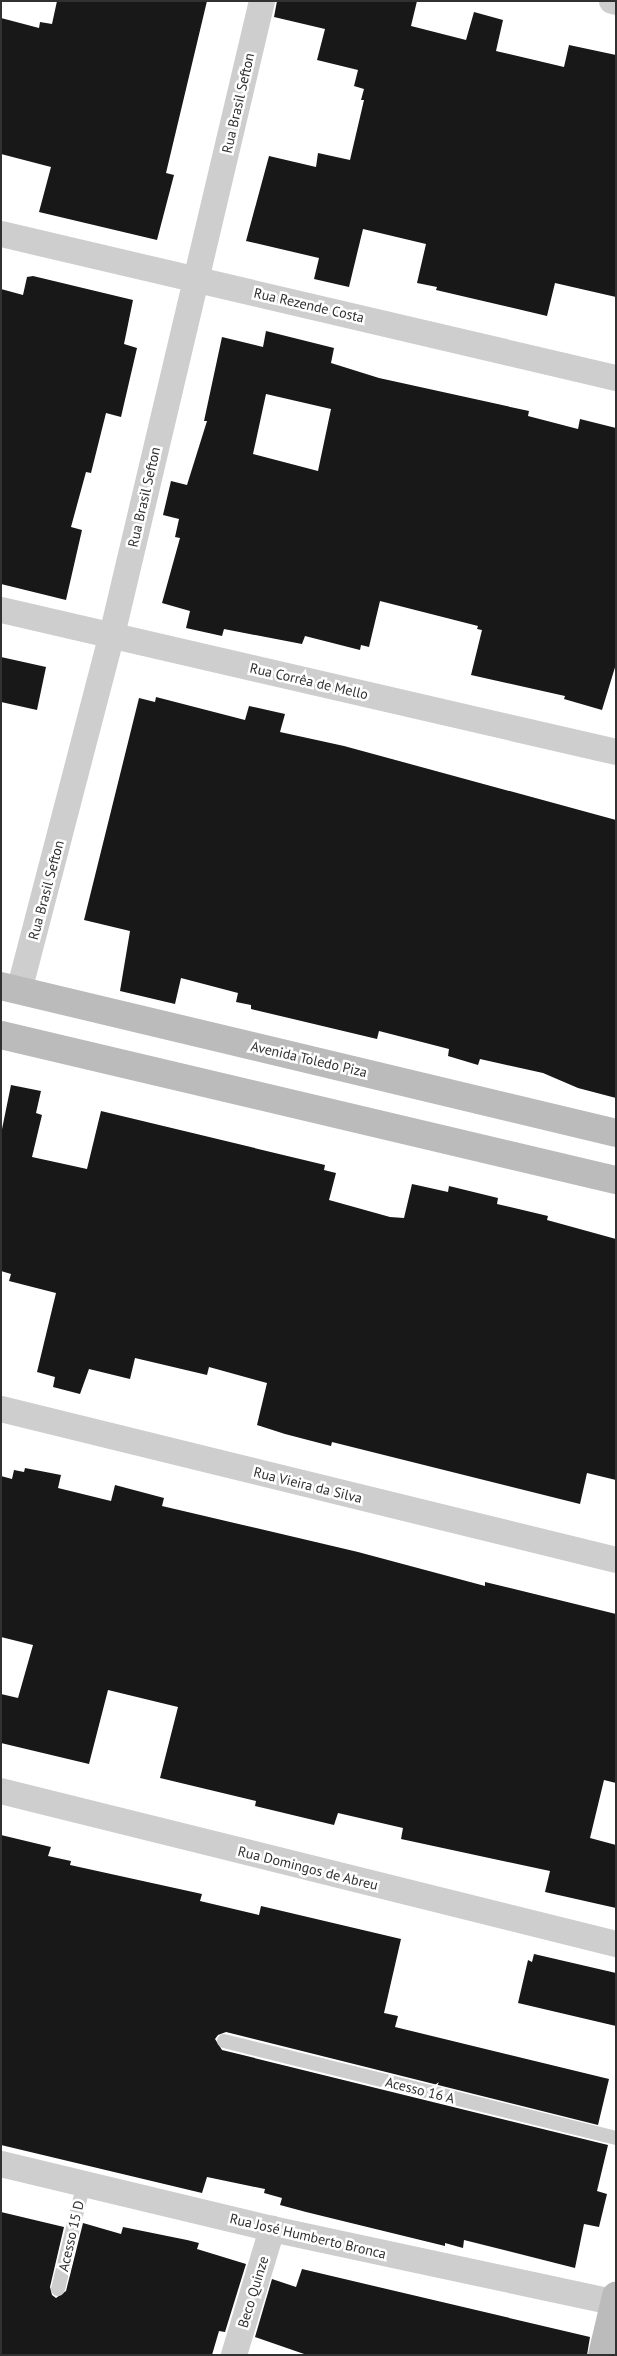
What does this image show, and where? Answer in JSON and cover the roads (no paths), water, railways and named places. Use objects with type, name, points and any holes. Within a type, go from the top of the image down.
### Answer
[{"type":"street","name":"Rua Brasil Sefton","points":[[10,988],[112,635],[262,1]]},
{"type":"street","points":[[612,1],[616,2]]},
{"type":"street","name":"Rua Rezende Costa","points":[[1,234],[196,278],[616,378]]},
{"type":"street","name":"Rua Corrêa de Mello","points":[[1,610],[616,752]]},
{"type":"street","name":"Avenida Toledo Piza","points":[[10,988],[616,1133]]},
{"type":"street","points":[[1,1035],[616,1180]]},
{"type":"street","name":"Rua Vieira da Silva","points":[[1,1409],[616,1560]]},
{"type":"street","name":"Rua Domingos de Abreu","points":[[1,1791],[616,1944]]},
{"type":"street","name":"Rua José Humberto Bronca","points":[[1,2164],[272,2229],[615,2301]]},
{"type":"street","name":"Beco Quinze","points":[[234,2355],[272,2229]]},
{"type":"street","points":[[602,2355],[615,2301]]},
{"type":"lane","name":"Acesso 16 A","points":[[224,2042],[616,2138]]},
{"type":"lane","name":"Acesso 15 D","points":[[58,2289],[84,2183]]}]
